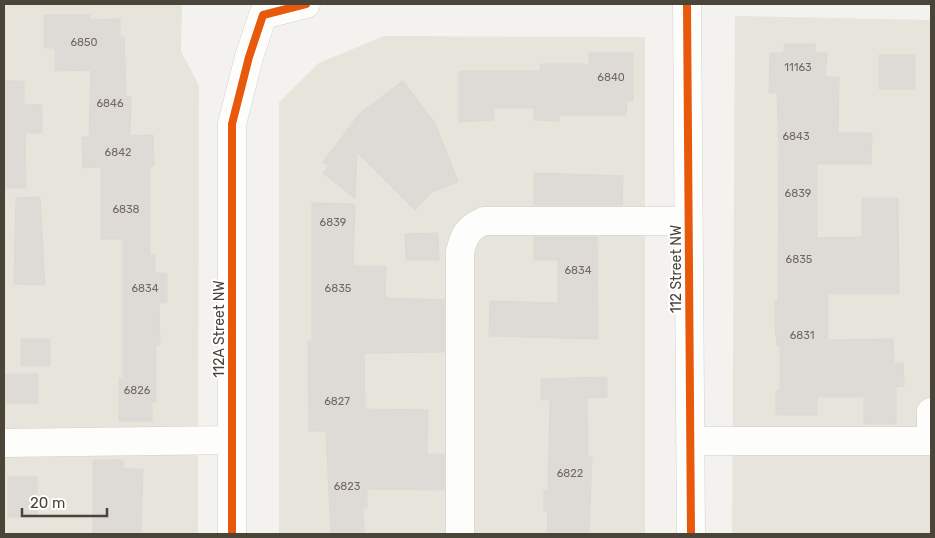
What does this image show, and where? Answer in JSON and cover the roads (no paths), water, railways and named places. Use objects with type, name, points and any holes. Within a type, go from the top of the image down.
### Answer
[{"type":"street","name":"112A Street NW","points":[[232,534],[232,124],[249,58],[263,15],[306,4]]},
{"type":"street","name":"112 Street NW","points":[[686,4],[691,534]]},
{"type":"street","points":[[460,534],[460,252],[463,238],[471,227],[484,222],[688,220]]},
{"type":"street","points":[[690,441],[931,441],[931,412]]},
{"type":"street","points":[[4,443],[232,440]]}]
